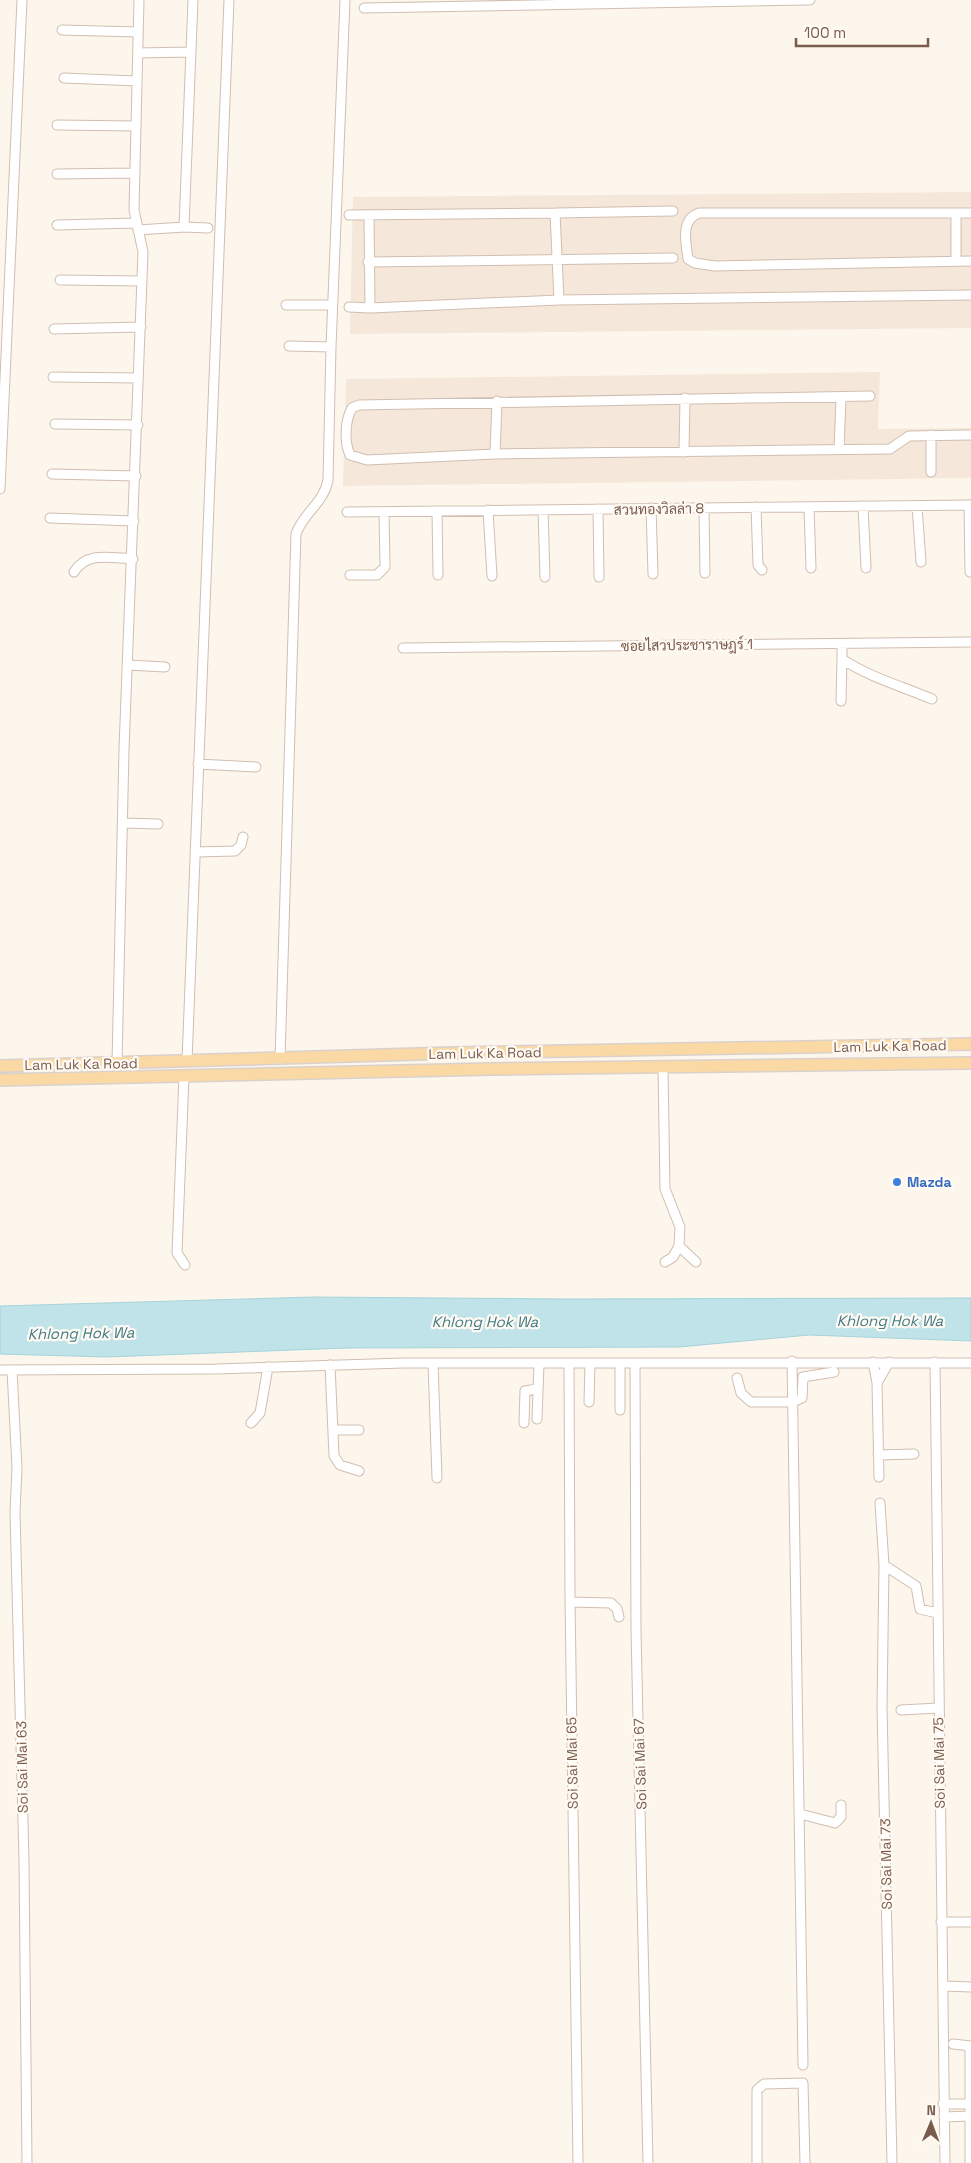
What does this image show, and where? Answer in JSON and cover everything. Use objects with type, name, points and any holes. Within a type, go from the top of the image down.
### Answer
[{"type":"main road","name":"Lam Luk Ka Road","points":[[0,1066],[971,1044]]},
{"type":"main road","name":"Lam Luk Ka Road","points":[[0,1080],[492,1069],[971,1063]]},
{"type":"street","points":[[0,489],[22,0]]},
{"type":"street","points":[[117,1063],[128,665],[138,426],[143,243],[137,227],[134,173],[139,0]]},
{"type":"street","points":[[184,226],[193,0]]},
{"type":"street","points":[[187,1061],[228,0]]},
{"type":"street","points":[[280,1059],[296,534],[300,522],[321,501],[327,486],[332,305],[345,0]]},
{"type":"street","points":[[364,8],[810,0]]},
{"type":"street","points":[[62,30],[138,32]]},
{"type":"street","points":[[138,52],[191,52]]},
{"type":"street","points":[[64,78],[137,81]]},
{"type":"street","points":[[57,125],[135,126]]},
{"type":"street","points":[[57,174],[134,173]]},
{"type":"street","points":[[349,215],[673,211]]},
{"type":"street","points":[[555,213],[559,300]]},
{"type":"street","points":[[971,213],[699,213],[691,216],[686,222],[688,259],[695,263],[709,265],[971,261]]},
{"type":"street","points":[[956,213],[956,261]]},
{"type":"street","points":[[369,215],[368,262],[370,308]]},
{"type":"street","points":[[57,225],[184,226],[208,228]]},
{"type":"street","points":[[368,262],[556,258],[673,258]]},
{"type":"street","points":[[60,280],[142,281]]},
{"type":"street","points":[[349,307],[370,308],[559,300],[971,295]]},
{"type":"street","points":[[286,305],[332,305]]},
{"type":"street","points":[[54,329],[141,328]]},
{"type":"street","points":[[289,346],[331,347]]},
{"type":"street","points":[[53,377],[138,378]]},
{"type":"street","points":[[870,396],[841,398],[497,401],[359,405],[352,408],[348,415],[346,448],[350,455],[368,460],[495,454],[890,449],[909,436],[971,435]]},
{"type":"street","points":[[684,452],[686,398]]},
{"type":"street","points":[[839,450],[841,398]]},
{"type":"street","points":[[495,454],[497,401]]},
{"type":"street","points":[[55,424],[138,426]]},
{"type":"street","points":[[931,436],[931,472]]},
{"type":"street","points":[[52,474],[136,476]]},
{"type":"street","points":[[970,505],[970,572]]},
{"type":"street","name":"สวนทองวิลล่า 8","points":[[347,512],[970,505]]},
{"type":"street","points":[[863,506],[866,568]]},
{"type":"street","points":[[917,506],[921,562]]},
{"type":"street","points":[[809,507],[812,568]]},
{"type":"street","points":[[651,508],[652,574]]},
{"type":"street","points":[[704,508],[705,573]]},
{"type":"street","points":[[756,508],[758,565],[762,570]]},
{"type":"street","points":[[598,509],[599,577]]},
{"type":"street","points":[[488,510],[492,576]]},
{"type":"street","points":[[543,510],[545,577]]},
{"type":"street","points":[[437,511],[438,575]]},
{"type":"street","points":[[350,575],[377,575],[385,567],[384,512]]},
{"type":"street","points":[[50,518],[134,521]]},
{"type":"street","points":[[74,572],[79,564],[92,557],[133,558]]},
{"type":"street","name":"ซอยไสวประชาราษฎร์ 1","points":[[403,648],[971,642]]},
{"type":"street","points":[[841,701],[842,644]]},
{"type":"street","points":[[842,659],[863,673],[900,685],[932,699]]},
{"type":"street","points":[[128,665],[165,666]]},
{"type":"street","points":[[198,764],[256,767]]},
{"type":"street","points":[[123,823],[158,824]]},
{"type":"street","points":[[195,852],[235,851],[241,845],[243,837]]},
{"type":"street","points":[[663,1068],[665,1189],[680,1227],[680,1246],[673,1257],[664,1262]]},
{"type":"street","points":[[184,1076],[177,1254],[185,1264]]},
{"type":"street","points":[[680,1246],[696,1262]]},
{"type":"street","points":[[792,1361],[803,2065]]},
{"type":"street","points":[[0,1370],[539,1363],[635,1365],[792,1361],[971,1362]]},
{"type":"street","points":[[873,1362],[877,1383],[879,1477]]},
{"type":"street","points":[[877,1383],[890,1362]]},
{"type":"street","name":"Soi Sai Mai 75","points":[[935,1362],[945,2163]]},
{"type":"street","points":[[537,1419],[539,1363]]},
{"type":"street","name":"Soi Sai Mai 65","points":[[569,1363],[570,1602],[578,2163]]},
{"type":"street","points":[[434,1364],[437,1478]]},
{"type":"street","points":[[589,1402],[590,1364]]},
{"type":"street","points":[[620,1364],[620,1410]]},
{"type":"street","points":[[330,1365],[336,1460],[346,1468],[359,1471]]},
{"type":"street","name":"Soi Sai Mai 67","points":[[635,1365],[636,1631],[648,2163]]},
{"type":"street","points":[[252,1423],[260,1413],[268,1367]]},
{"type":"street","name":"Soi Sai Mai 63","points":[[12,1370],[17,1468],[16,1512],[24,1860],[27,2163]]},
{"type":"street","points":[[737,1378],[741,1393],[751,1402],[793,1402],[802,1398],[803,1377],[834,1372]]},
{"type":"street","points":[[524,1423],[525,1391],[537,1389]]},
{"type":"street","points":[[333,1430],[359,1430]]},
{"type":"street","points":[[878,1455],[914,1454]]},
{"type":"street","name":"Soi Sai Mai 73","points":[[880,1503],[884,1565],[882,1707],[892,2163]]},
{"type":"street","points":[[884,1565],[916,1586],[920,1609],[937,1613]]},
{"type":"street","points":[[570,1602],[611,1603],[617,1609],[619,1617]]},
{"type":"street","points":[[900,1710],[938,1708]]},
{"type":"street","points":[[800,1814],[835,1823],[841,1817],[841,1805]]},
{"type":"street","points":[[941,1922],[971,1922]]},
{"type":"street","points":[[944,1986],[971,1987]]},
{"type":"street","points":[[953,2044],[971,2046],[969,2104],[970,2163]]},
{"type":"street","points":[[758,2163],[757,2090],[764,2084],[803,2083],[805,2085],[805,2163]]},
{"type":"street","points":[[944,2104],[969,2104]]},
{"type":"street","points":[[944,2117],[970,2116]]},
{"type":"shaded area","points":[[971,192],[971,328],[350,334],[353,197]]},
{"type":"shaded area","points":[[880,372],[878,429],[971,428],[971,478],[343,486],[346,379]]},
{"type":"water","name":"Khlong Hok Wa","points":[[314,1297],[565,1299],[971,1298],[971,1341],[809,1335],[679,1347],[347,1348],[106,1357],[0,1354],[0,1306]]},
{"type":"place","name":"Mazda","points":[[897,1182]]}]
